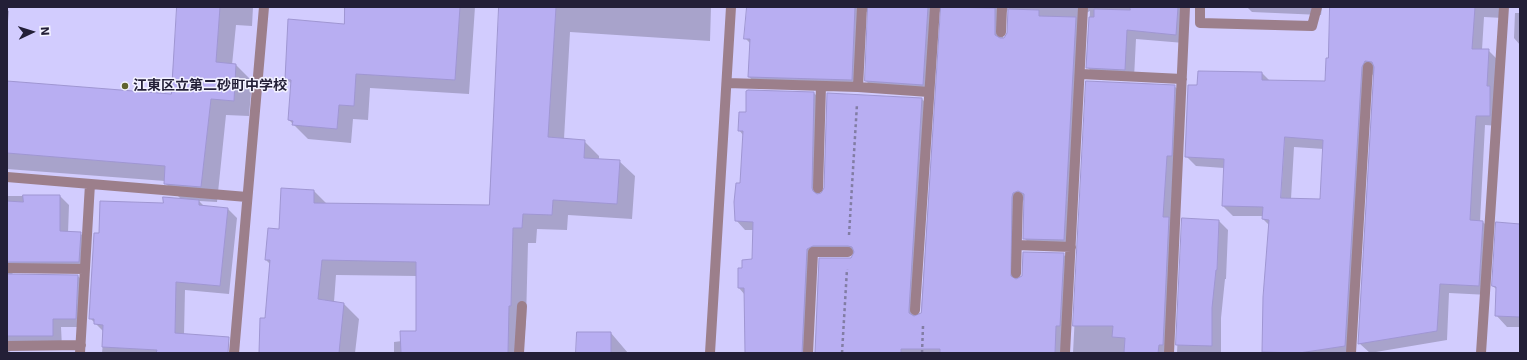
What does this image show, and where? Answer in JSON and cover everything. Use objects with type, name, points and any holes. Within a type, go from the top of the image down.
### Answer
[{"type":"street","points":[[234,353],[264,7]]},
{"type":"street","points":[[710,353],[731,7]]},
{"type":"street","points":[[858,87],[862,7]]},
{"type":"street","points":[[915,310],[936,7]]},
{"type":"street","points":[[1001,32],[1002,7]]},
{"type":"street","points":[[1065,353],[1081,74],[1083,7]]},
{"type":"street","points":[[1169,353],[1185,7]]},
{"type":"street","points":[[1200,7],[1200,23],[1312,26],[1318,7]]},
{"type":"street","points":[[1481,353],[1504,7]]},
{"type":"street","points":[[1351,353],[1368,67]]},
{"type":"street","points":[[1081,74],[1182,78]]},
{"type":"street","points":[[727,82],[858,87],[929,92]]},
{"type":"street","points":[[818,188],[821,86]]},
{"type":"street","points":[[7,177],[247,197]]},
{"type":"street","points":[[7,346],[80,349],[90,184]]},
{"type":"street","points":[[1016,273],[1018,196]]},
{"type":"street","points":[[1016,245],[1071,247]]},
{"type":"street","points":[[808,353],[813,252],[848,252]]},
{"type":"street","points":[[7,268],[85,269]]},
{"type":"street","points":[[519,353],[522,306]]},
{"type":"path","points":[[842,353],[858,87]]},
{"type":"building","points":[[177,7],[220,7],[216,62],[236,64],[234,101],[211,99],[201,187],[164,184],[165,166],[7,153],[7,81],[171,94]]},
{"type":"building","points":[[345,7],[460,7],[455,80],[356,74],[354,106],[339,105],[337,129],[292,125],[293,121],[288,120],[291,80],[285,79],[288,19],[344,24]]},
{"type":"building","points":[[499,7],[556,7],[548,137],[585,140],[584,158],[620,160],[617,204],[553,200],[552,215],[523,214],[522,228],[513,228],[508,353],[401,353],[400,331],[416,331],[416,262],[322,260],[318,299],[344,303],[339,353],[259,353],[260,318],[265,318],[270,260],[265,260],[268,228],[279,229],[281,188],[314,190],[314,203],[489,205]]},
{"type":"building","points":[[747,7],[855,7],[852,80],[748,77],[750,39],[744,39]]},
{"type":"building","points":[[868,7],[928,7],[923,85],[865,81]]},
{"type":"building","points":[[941,7],[995,8],[995,35],[1000,38],[1004,38],[1007,33],[1008,9],[1039,10],[1039,16],[1076,17],[1064,240],[1023,239],[1024,194],[1018,191],[1013,193],[1012,197],[1011,276],[1016,279],[1022,276],[1023,252],[1064,253],[1060,326],[1056,326],[1055,353],[940,353],[940,349],[901,349],[901,353],[815,353],[819,258],[851,258],[854,252],[852,247],[848,246],[813,246],[807,249],[802,353],[745,353],[744,288],[738,288],[738,268],[742,268],[742,260],[752,259],[753,222],[735,221],[734,202],[736,183],[740,183],[743,131],[738,131],[739,112],[746,112],[746,91],[748,90],[814,92],[812,188],[817,194],[821,193],[824,188],[827,93],[922,98],[909,310],[909,313],[914,316],[921,313]]},
{"type":"building","points":[[1130,7],[1178,7],[1176,35],[1127,30],[1125,70],[1086,68],[1089,17],[1094,17],[1094,9],[1130,10]]},
{"type":"building","points":[[1330,7],[1475,7],[1472,49],[1489,49],[1487,86],[1490,86],[1490,116],[1476,116],[1473,164],[1470,220],[1483,221],[1479,286],[1440,284],[1437,331],[1358,344],[1374,67],[1372,62],[1365,61],[1362,67],[1345,346],[1299,353],[1262,352],[1263,297],[1269,220],[1262,219],[1263,207],[1222,206],[1224,159],[1185,157],[1188,85],[1197,85],[1198,71],[1262,72],[1262,80],[1325,81],[1326,58],[1328,58]],"holes":[[[1285,137],[1323,140],[1320,199],[1281,198]]]},
{"type":"building","points":[[1086,81],[1175,85],[1172,156],[1167,156],[1163,217],[1169,217],[1163,345],[1159,345],[1158,353],[1124,353],[1125,338],[1112,337],[1113,326],[1073,326]]},
{"type":"building","points":[[23,195],[60,195],[60,231],[81,232],[79,262],[7,262],[7,201],[23,202]]},
{"type":"building","points":[[163,197],[199,200],[199,205],[228,208],[220,286],[176,282],[175,333],[229,337],[228,353],[156,353],[157,350],[102,347],[103,325],[94,324],[94,319],[89,319],[94,233],[99,233],[100,201],[163,203]]},
{"type":"building","points":[[1182,218],[1219,220],[1217,270],[1212,308],[1212,346],[1176,345]]},
{"type":"building","points":[[1496,222],[1520,224],[1520,317],[1495,316],[1496,287],[1492,286]]},
{"type":"building","points":[[7,274],[78,275],[76,319],[53,319],[53,336],[7,336]]},
{"type":"building","points":[[577,332],[611,332],[611,353],[576,353]]},
{"type":"place","name":"江東区立第二砂町中学校","points":[[125,86]]}]
